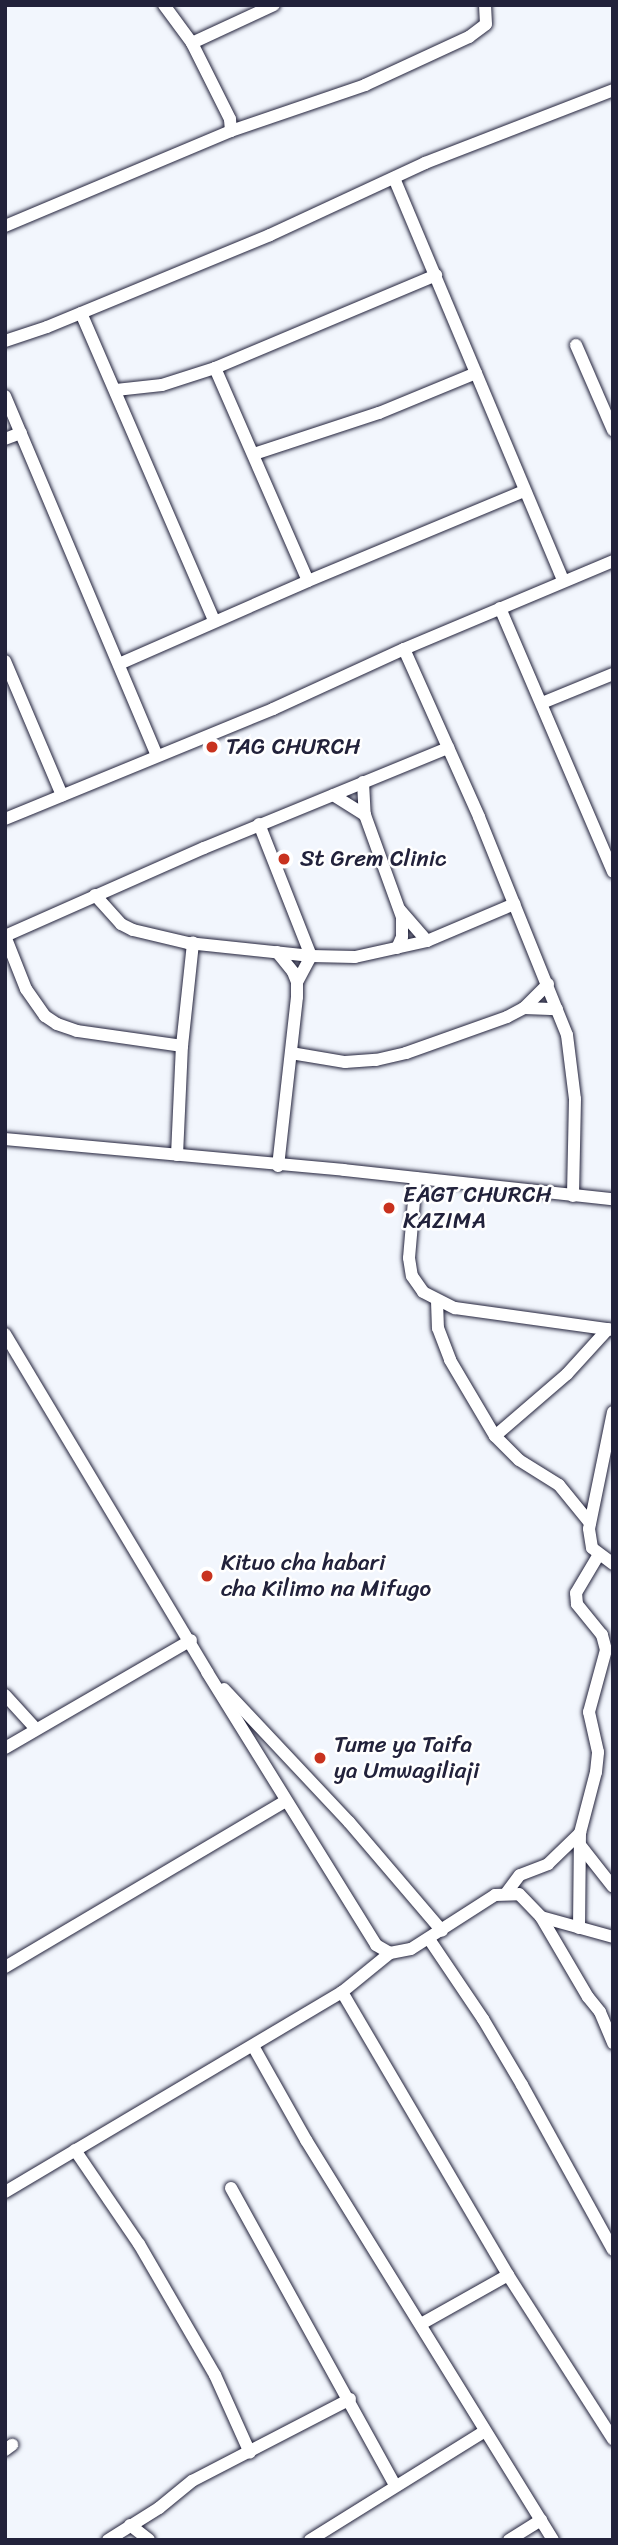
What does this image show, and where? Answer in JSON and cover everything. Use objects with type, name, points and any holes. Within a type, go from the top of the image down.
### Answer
[{"type":"street","points":[[164,5],[191,43],[230,119],[231,131]]},
{"type":"street","points":[[191,43],[274,5]]},
{"type":"street","points":[[5,226],[231,131],[365,85],[469,37],[486,24],[485,5]]},
{"type":"street","points":[[5,341],[270,236],[394,178],[613,90]]},
{"type":"street","points":[[394,178],[563,581]]},
{"type":"street","points":[[116,390],[162,385],[215,368],[436,275]]},
{"type":"street","points":[[81,313],[214,621]]},
{"type":"street","points":[[576,345],[613,430]]},
{"type":"street","points":[[215,368],[308,580]]},
{"type":"street","points":[[254,454],[379,413],[476,373]]},
{"type":"street","points":[[5,396],[157,755]]},
{"type":"street","points":[[5,439],[21,433]]},
{"type":"street","points":[[119,664],[308,580],[524,491]]},
{"type":"street","points":[[5,819],[273,709],[404,649],[613,561]]},
{"type":"street","points":[[500,608],[613,872]]},
{"type":"street","points":[[404,649],[557,1009],[573,1064],[573,1196]]},
{"type":"street","points":[[5,661],[62,794]]},
{"type":"street","points":[[542,703],[613,674]]},
{"type":"street","points":[[182,1046],[77,1031],[57,1024],[34,1003],[5,936],[259,824],[448,748]]},
{"type":"street","points":[[363,782],[365,815],[400,910],[402,930],[397,948]]},
{"type":"street","points":[[332,795],[365,815]]},
{"type":"street","points":[[259,824],[311,957]]},
{"type":"street","points":[[95,895],[121,924],[133,930],[193,943],[311,957],[355,957],[427,941],[514,904]]},
{"type":"street","points":[[400,910],[427,941]]},
{"type":"street","points":[[177,1155],[182,1046],[193,943]]},
{"type":"street","points":[[191,963],[215,945]]},
{"type":"street","points":[[277,952],[297,982]]},
{"type":"street","points":[[278,1166],[297,982],[311,957]]},
{"type":"street","points":[[291,1053],[345,1062],[376,1060],[447,1040],[524,1008],[548,984]]},
{"type":"street","points":[[524,1008],[557,1009]]},
{"type":"street","points":[[5,1139],[613,1199]]},
{"type":"street","points":[[416,1178],[409,1258],[412,1276],[423,1292],[455,1308],[610,1330]]},
{"type":"street","points":[[437,1301],[438,1328],[450,1360],[495,1436],[519,1460],[559,1485],[590,1523]]},
{"type":"street","points":[[495,1436],[567,1374],[610,1330]]},
{"type":"street","points":[[5,1334],[286,1801],[376,1945],[390,1953]]},
{"type":"street","points":[[613,1412],[589,1539],[598,1556],[613,1564]]},
{"type":"street","points":[[579,1928],[580,1839],[598,1752],[589,1712],[606,1650],[601,1634],[577,1604],[576,1593],[598,1556]]},
{"type":"street","points":[[5,1748],[191,1640]]},
{"type":"street","points":[[207,1672],[322,1793],[442,1931]]},
{"type":"street","points":[[5,1695],[36,1729]]},
{"type":"street","points":[[5,1967],[286,1801]]},
{"type":"street","points":[[580,1839],[613,1888]]},
{"type":"street","points":[[5,2192],[342,1992],[390,1953],[411,1949],[479,1905],[507,1892],[520,1875],[548,1864],[580,1839]]},
{"type":"street","points":[[507,1892],[520,1894],[528,1899],[541,1917],[588,1997],[606,2011],[613,2043]]},
{"type":"street","points":[[541,1917],[613,1937]]},
{"type":"street","points":[[429,1939],[516,2074],[613,2250]]},
{"type":"street","points":[[342,1992],[508,2275],[613,2439]]},
{"type":"street","points":[[253,2046],[306,2140],[553,2540]]},
{"type":"street","points":[[75,2150],[139,2245],[215,2375],[250,2453]]},
{"type":"street","points":[[232,2188],[286,2292],[350,2399],[395,2485]]},
{"type":"street","points":[[421,2324],[508,2275]]},
{"type":"street","points":[[108,2540],[159,2508],[192,2481],[350,2399]]},
{"type":"street","points":[[310,2540],[485,2431]]},
{"type":"street","points":[[509,2540],[541,2520]]},
{"type":"street","points":[[130,2525],[149,2540]]},
{"type":"place","name":"TAG CHURCH","points":[[212,747]]},
{"type":"place","name":"St Grem Clinic","points":[[284,859]]},
{"type":"place","name":"EAGT CHURCH KAZIMA","points":[[389,1208]]},
{"type":"place","name":"Kituo cha habari cha Kilimo na Mifugo","points":[[207,1576]]},
{"type":"place","name":"Tume ya Taifa ya Umwagiliaji","points":[[320,1758]]}]
